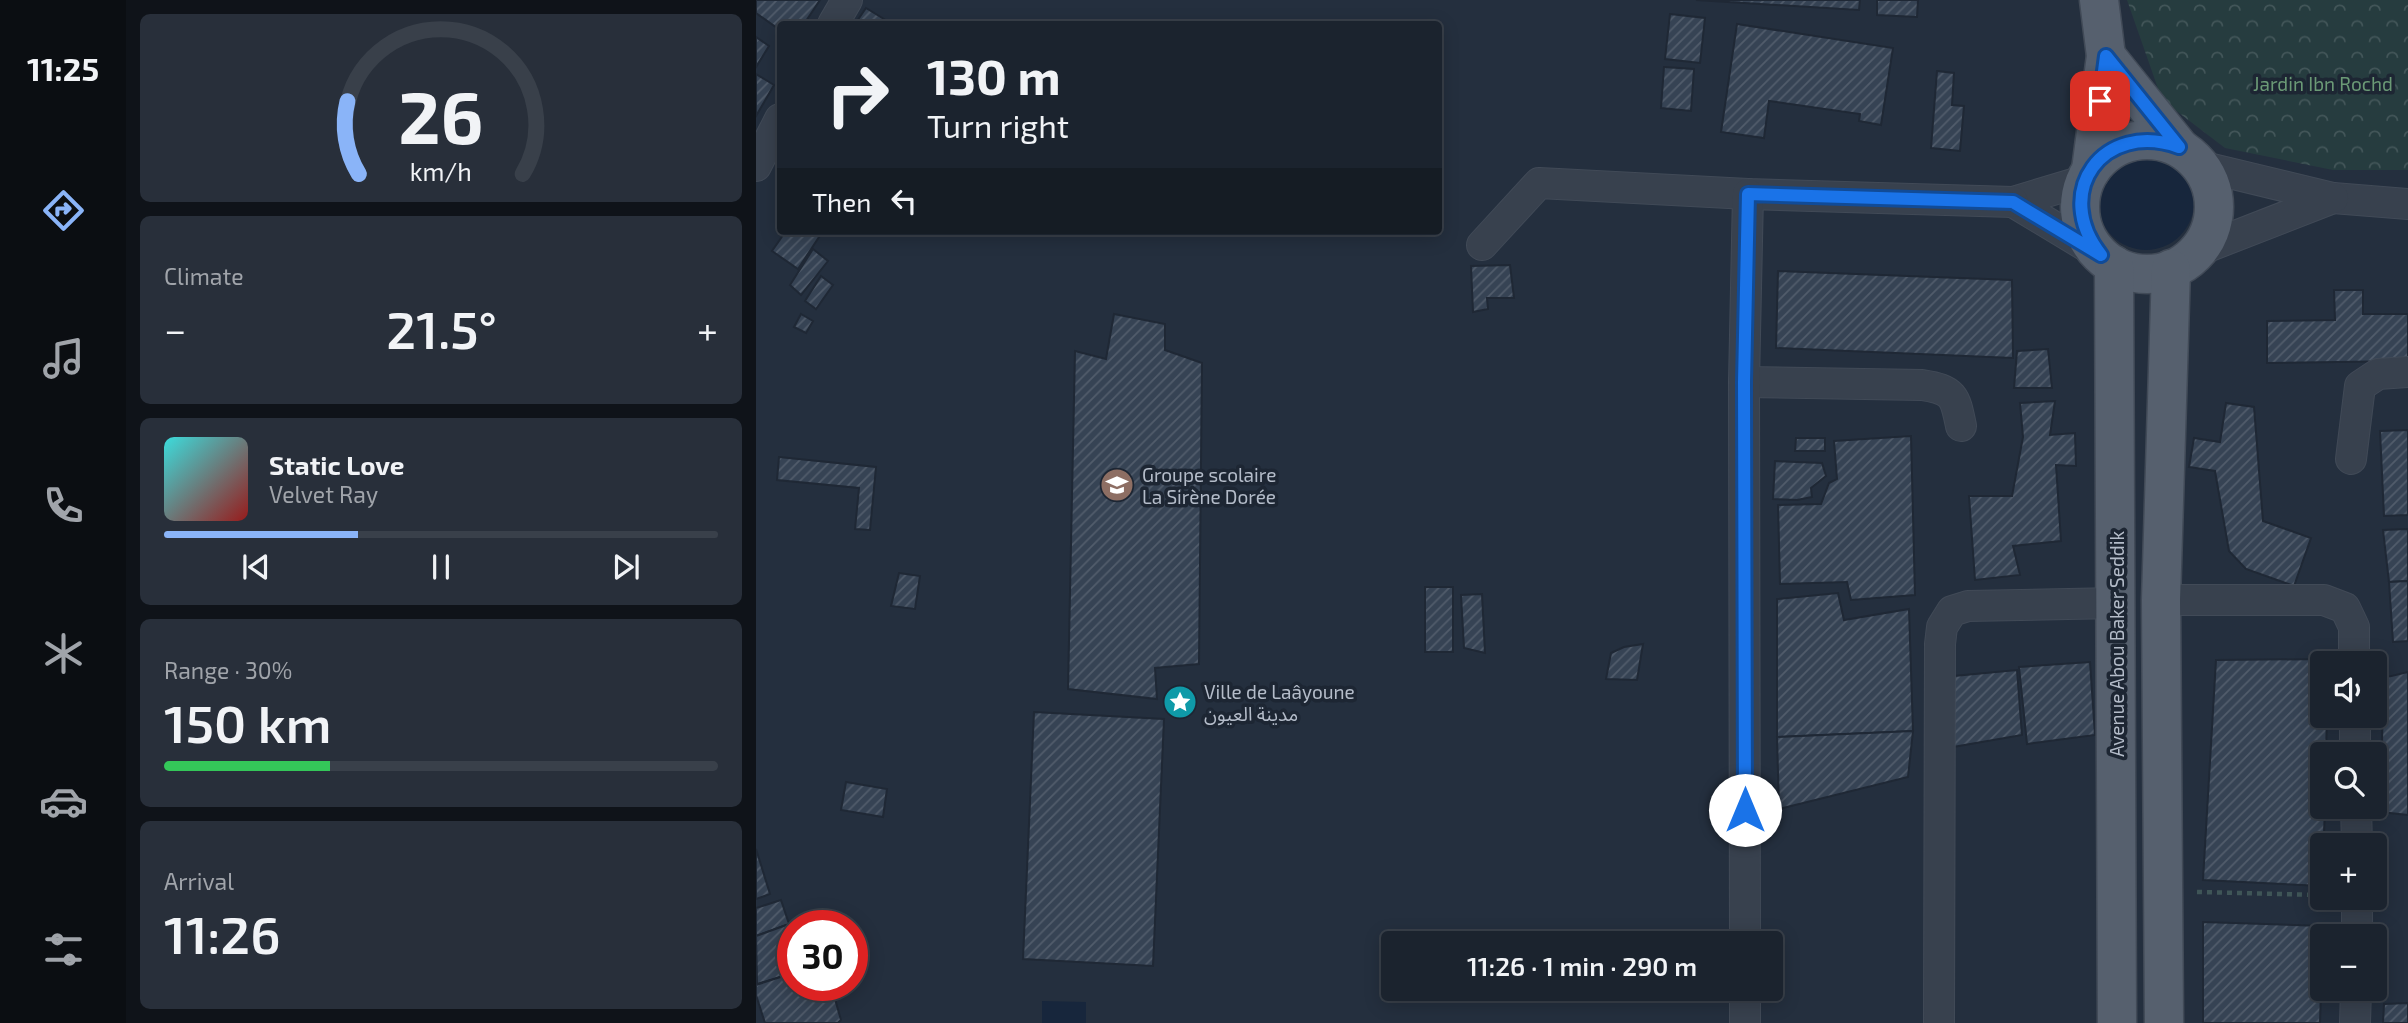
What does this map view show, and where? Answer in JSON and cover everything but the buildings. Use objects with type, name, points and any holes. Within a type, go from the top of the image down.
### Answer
[{"type":"main road","points":[[2099,0],[2106,56],[2089,175],[2081,200],[2082,220],[2089,239],[2108,260],[2132,272],[2152,274],[2184,260],[2207,236],[2213,219],[2214,200],[2210,182],[2106,56]]},
{"type":"main road","points":[[2089,175],[2105,155],[2121,145],[2140,140],[2160,141],[2190,157]]},
{"type":"main road","name":"Avenue Abou Baker Seddik","points":[[2108,260],[2117,603],[2117,1023]]},
{"type":"main road","points":[[2164,1023],[2161,600],[2184,260]]},
{"type":"street","points":[[835,21],[847,0]]},
{"type":"street","points":[[2190,157],[2333,198],[2408,204]]},
{"type":"street","points":[[1482,245],[1539,183],[1748,194],[2013,202],[2089,175]]},
{"type":"street","points":[[1745,931],[1744,382],[1748,194]]},
{"type":"street","points":[[2184,260],[2333,198]]},
{"type":"street","points":[[2013,202],[2108,260]]},
{"type":"street","points":[[2351,459],[2360,386],[2378,373],[2408,372]]},
{"type":"street","points":[[1744,382],[1922,385],[1944,388],[1955,400],[1961,426]]},
{"type":"street","points":[[2161,600],[2324,600],[2345,608],[2354,626],[2354,651]]},
{"type":"street","points":[[1939,1023],[1942,627],[1952,611],[1968,606],[2117,603]]},
{"type":"street","points":[[1745,1001],[1745,1023]]},
{"type":"street","points":[[2356,1001],[2356,1023]]},
{"type":"path","points":[[2164,892],[2310,895]]},
{"type":"green space","name":"Jardin Ibn Rochd","points":[[2127,0],[2408,0],[2408,170],[2333,170],[2225,148],[2162,100]]},
{"type":"water","points":[[2146,154],[2164,157],[2180,168],[2191,184],[2194,202],[2191,220],[2180,236],[2164,247],[2146,250],[2128,247],[2112,236],[2101,220],[2098,202],[2101,184],[2112,168],[2128,157]]},
{"type":"water","points":[[1042,1001],[1086,1002],[1086,1023],[1042,1023]]},
{"type":"place","name":"Groupe scolaire La Sirène Dorée","points":[[1117,485]]},
{"type":"place","name":"Ville de Laâyoune مدينة العيون","points":[[1180,702]]},
{"type":"route","points":[[1745,810],[1744,382],[1748,194],[2013,202],[2101,255],[2089,239],[2082,220],[2081,200],[2091,170],[2105,155],[2121,145],[2140,140],[2160,141],[2179,147],[2106,56],[2100,101]]}]
